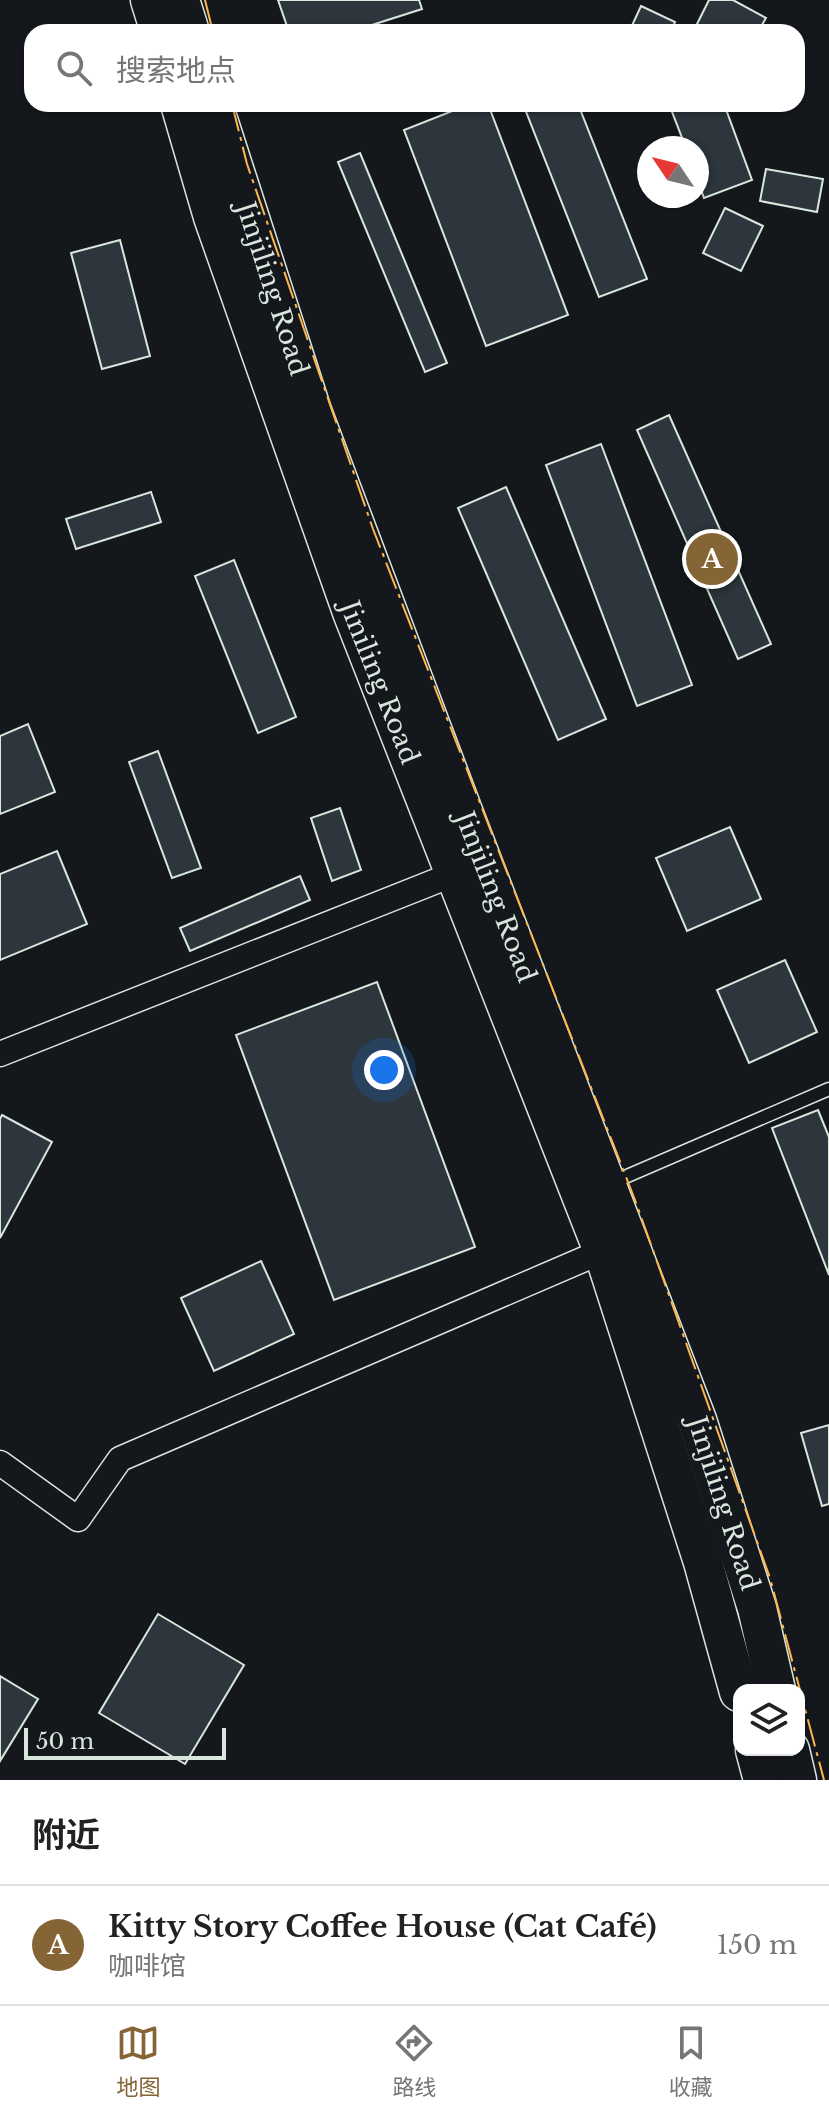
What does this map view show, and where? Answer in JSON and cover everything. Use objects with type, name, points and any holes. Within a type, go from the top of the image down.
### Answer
[{"type":"main road","points":[[150,0],[158,24]]},
{"type":"main road","points":[[180,0],[188,24]]},
{"type":"main road","name":"Jiniling Road","points":[[182,112],[213,217],[347,598],[603,1251]]},
{"type":"main road","name":"Jinjiling Road","points":[[216,112],[312,411],[697,1420],[757,1608],[775,1684]]},
{"type":"main road","name":"Jinjiling Road","points":[[603,1251],[703,1562],[737,1684]]},
{"type":"main road","points":[[757,1756],[763,1780]]},
{"type":"main road","points":[[791,1756],[797,1780]]},
{"type":"street","points":[[0,1054],[454,874]]},
{"type":"street","points":[[0,1463],[78,1519],[120,1459],[603,1251]]},
{"type":"lane","points":[[608,1184],[829,1089]]},
{"type":"building","points":[[278,0],[419,0],[422,9],[375,24],[286,24]]},
{"type":"building","points":[[709,0],[733,0],[766,18],[763,24],[697,24]]},
{"type":"building","points":[[641,6],[675,22],[674,24],[633,24]]},
{"type":"building","points":[[450,112],[491,112],[568,315],[486,346],[404,130]]},
{"type":"building","points":[[526,112],[581,112],[647,279],[599,297]]},
{"type":"building","points":[[672,112],[727,112],[752,180],[709,196],[709,136],[681,136]]},
{"type":"building","points":[[360,153],[447,363],[425,372],[338,162]]},
{"type":"building","points":[[766,169],[823,179],[817,212],[760,201]]},
{"type":"building","points":[[725,208],[763,226],[741,271],[703,253]]},
{"type":"building","points":[[120,240],[150,356],[102,369],[71,253]]},
{"type":"building","points":[[669,415],[771,644],[738,659],[637,430]]},
{"type":"building","points":[[601,444],[692,685],[637,706],[546,465]]},
{"type":"building","points":[[506,487],[606,719],[558,740],[458,508]]},
{"type":"building","points":[[151,492],[161,522],[76,549],[66,519]]},
{"type":"building","points":[[234,560],[296,717],[258,733],[195,576]]},
{"type":"building","points":[[28,724],[55,792],[0,814],[0,736]]},
{"type":"building","points":[[158,751],[201,868],[172,878],[129,762]]},
{"type":"building","points":[[340,808],[361,870],[332,881],[311,818]]},
{"type":"building","points":[[730,827],[761,899],[687,931],[656,858]]},
{"type":"building","points":[[57,851],[87,924],[0,960],[0,874]]},
{"type":"building","points":[[300,876],[310,900],[190,951],[180,928]]},
{"type":"building","points":[[785,960],[817,1032],[749,1063],[717,990]]},
{"type":"building","points":[[377,982],[475,1247],[334,1300],[236,1035]]},
{"type":"building","points":[[818,1110],[829,1137],[829,1275],[772,1128]]},
{"type":"building","points":[[2,1115],[52,1142],[0,1238],[0,1119]]},
{"type":"building","points":[[261,1261],[294,1334],[214,1371],[181,1298]]},
{"type":"building","points":[[829,1425],[829,1504],[822,1506],[801,1433]]},
{"type":"building","points":[[158,1614],[244,1665],[185,1764],[99,1713]]},
{"type":"building","points":[[0,1676],[38,1699],[0,1761]]},
{"type":"power","points":[[205,0],[211,24]]},
{"type":"power","points":[[234,112],[247,164],[373,529],[635,1200],[770,1578],[824,1780]]},
{"type":"place","name":"Kitty Story Coffee House (Cat Café)","points":[[712,559]]}]
